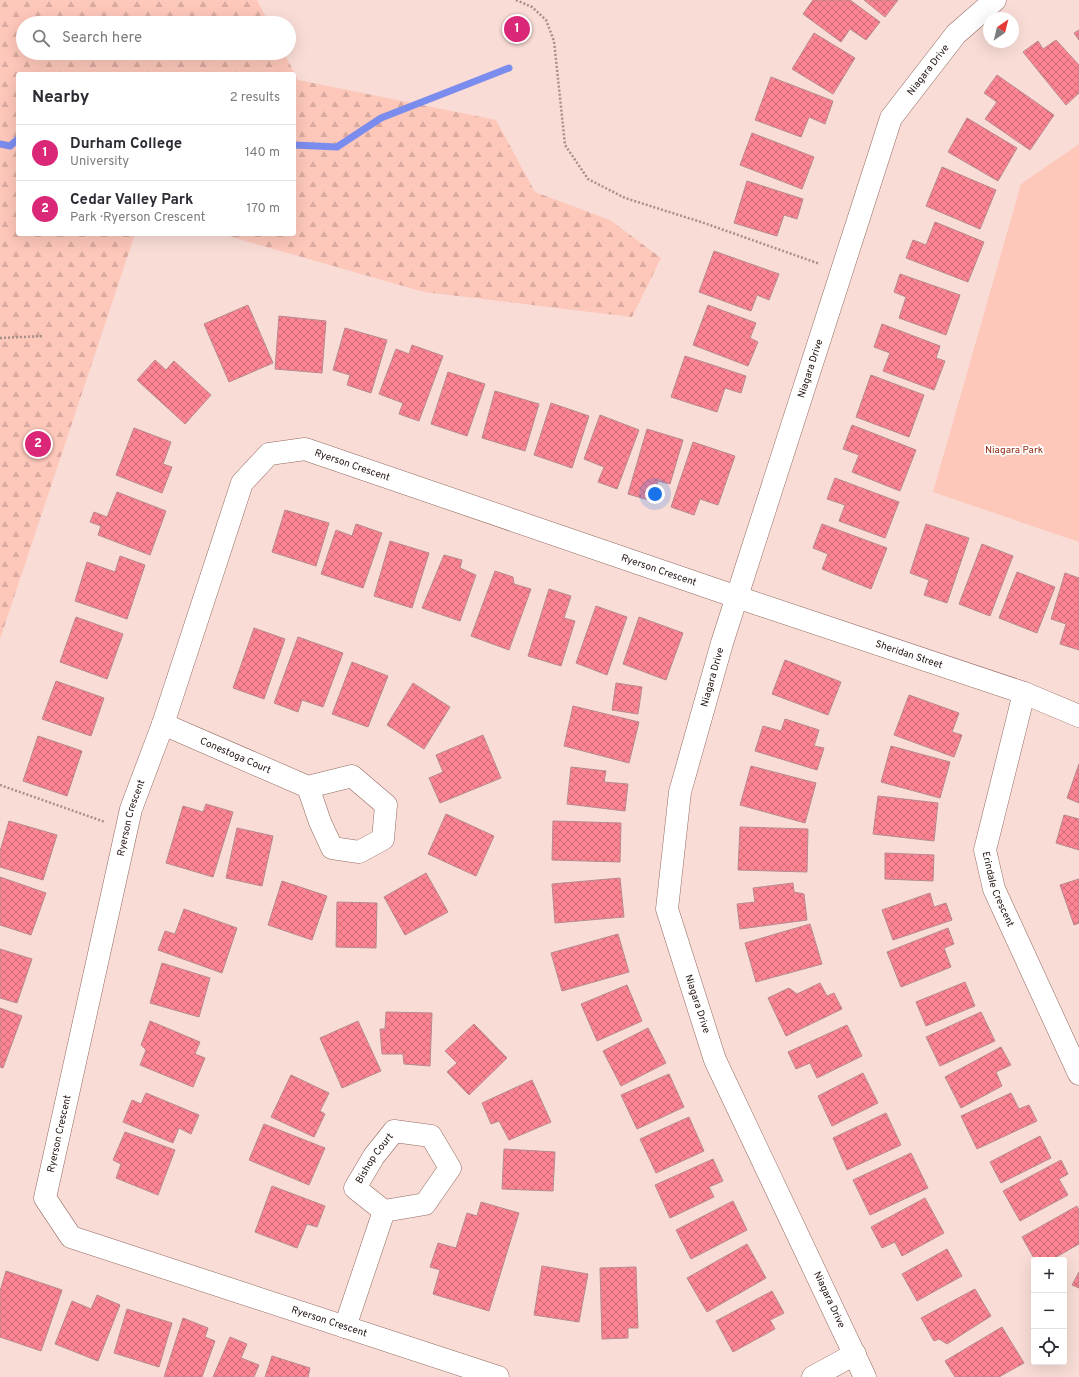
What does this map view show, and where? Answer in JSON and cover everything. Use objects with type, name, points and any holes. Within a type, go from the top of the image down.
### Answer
[{"type":"street","name":"Niagara Drive","points":[[865,1377],[715,1060],[667,909],[680,792],[722,643],[891,118],[956,34],[995,0]]},
{"type":"street","name":"Ryerson Crescent","points":[[498,1377],[71,1237],[45,1198],[131,809],[163,724],[242,483],[269,454],[305,449],[737,597]]},
{"type":"street","name":"Sheridan Street","points":[[737,597],[1024,693],[1079,716]]},
{"type":"street","name":"Erindale Crescent","points":[[1024,693],[985,850],[994,889],[1079,1074]]},
{"type":"street","name":"Conestoga Court","points":[[163,724],[308,787]]},
{"type":"street","points":[[345,1327],[384,1211]]},
{"type":"street","points":[[813,1377],[855,1354]]},
{"type":"path","points":[[516,0],[532,7],[546,20],[554,41],[565,145],[588,179],[626,198],[704,223],[842,272]]},
{"type":"path","points":[[0,338],[43,336]]},
{"type":"path","points":[[0,785],[126,829]]},
{"type":"green space","points":[[0,0],[257,0],[265,16],[16,16],[16,60],[288,60],[294,72],[16,72],[16,236],[134,236],[0,639]]},
{"type":"green space","points":[[296,76],[298,80],[496,120],[535,192],[610,220],[661,258],[632,317],[424,292],[228,236],[296,236]]},
{"type":"green space","name":"Niagara Park","points":[[1079,144],[1079,542],[933,492],[1021,184]]},
{"type":"building","points":[[813,0],[850,0],[880,22],[866,40],[850,29],[841,42],[803,14]]},
{"type":"building","points":[[864,0],[898,0],[885,17]]},
{"type":"building","points":[[1079,30],[1079,40],[1074,33]]},
{"type":"building","points":[[814,33],[855,58],[833,94],[792,69]]},
{"type":"building","points":[[1056,40],[1079,65],[1079,93],[1066,105],[1023,52],[1038,41],[1043,49]]},
{"type":"building","points":[[997,75],[1054,115],[1030,150],[985,119],[997,102],[984,93]]},
{"type":"building","points":[[771,77],[833,101],[825,124],[809,117],[801,137],[755,120]]},
{"type":"building","points":[[967,118],[1017,148],[998,181],[948,152]]},
{"type":"building","points":[[752,133],[814,157],[802,189],[740,165]]},
{"type":"building","points":[[942,167],[996,190],[980,229],[926,206]]},
{"type":"building","points":[[747,181],[803,199],[797,219],[784,215],[777,236],[734,223]]},
{"type":"building","points":[[935,222],[984,242],[968,282],[906,258],[913,240],[926,245]]},
{"type":"building","points":[[714,251],[779,274],[769,300],[757,295],[751,311],[699,292]]},
{"type":"building","points":[[900,274],[960,295],[946,335],[899,318],[906,297],[894,292]]},
{"type":"building","points":[[248,305],[273,363],[229,382],[204,324]]},
{"type":"building","points":[[708,305],[756,323],[750,338],[758,342],[748,366],[693,345]]},
{"type":"building","points":[[279,316],[326,321],[322,373],[275,369]]},
{"type":"building","points":[[882,324],[940,346],[936,358],[945,361],[934,390],[883,371],[890,353],[874,347]]},
{"type":"building","points":[[345,328],[387,340],[371,393],[347,385],[350,375],[333,370]]},
{"type":"building","points":[[412,345],[443,356],[419,421],[399,414],[403,403],[379,394],[396,349],[409,354]]},
{"type":"building","points":[[685,356],[746,376],[741,393],[725,388],[717,412],[671,397]]},
{"type":"building","points":[[155,360],[166,370],[174,361],[211,395],[185,424],[137,380]]},
{"type":"building","points":[[448,372],[485,384],[467,436],[431,424]]},
{"type":"building","points":[[871,375],[924,395],[909,437],[856,417]]},
{"type":"building","points":[[495,391],[539,404],[525,451],[482,438]]},
{"type":"building","points":[[551,403],[589,416],[572,468],[534,455]]},
{"type":"building","points":[[600,415],[639,430],[617,489],[598,482],[604,467],[584,459]]},
{"type":"building","points":[[852,425],[916,450],[900,491],[852,472],[859,455],[843,449]]},
{"type":"building","points":[[134,428],[171,442],[163,464],[172,467],[162,493],[116,475]]},
{"type":"building","points":[[647,429],[683,440],[670,484],[658,481],[652,501],[628,494]]},
{"type":"building","points":[[693,442],[735,456],[718,505],[700,499],[694,515],[671,507]]},
{"type":"building","points":[[835,478],[899,502],[885,538],[839,521],[845,505],[827,499]]},
{"type":"building","points":[[117,492],[166,511],[150,555],[98,535],[101,526],[90,522],[94,512],[107,517]]},
{"type":"building","points":[[285,510],[329,523],[316,566],[272,552]]},
{"type":"building","points":[[356,524],[382,533],[363,588],[321,574],[336,530],[352,536]]},
{"type":"building","points":[[822,524],[887,548],[871,589],[822,569],[828,554],[813,548]]},
{"type":"building","points":[[926,524],[969,538],[947,603],[924,595],[929,580],[910,573]]},
{"type":"building","points":[[390,541],[429,553],[412,608],[374,596]]},
{"type":"building","points":[[982,544],[1013,556],[990,616],[959,604]]},
{"type":"building","points":[[444,555],[462,560],[460,568],[476,575],[460,621],[422,608]]},
{"type":"building","points":[[120,556],[145,565],[127,619],[75,601],[87,562],[115,572]]},
{"type":"building","points":[[495,571],[513,577],[514,584],[531,589],[509,650],[471,636]]},
{"type":"building","points":[[1017,572],[1055,587],[1037,633],[999,618]]},
{"type":"building","points":[[1065,573],[1079,578],[1079,650],[1060,644],[1066,624],[1051,619]]},
{"type":"building","points":[[549,589],[571,596],[564,618],[575,621],[561,666],[528,656]]},
{"type":"building","points":[[596,606],[627,617],[607,675],[576,663]]},
{"type":"building","points":[[76,617],[123,634],[107,679],[60,662]]},
{"type":"building","points":[[639,617],[683,633],[666,680],[623,664]]},
{"type":"building","points":[[254,628],[285,639],[264,699],[233,688]]},
{"type":"building","points":[[298,637],[343,653],[323,707],[302,700],[298,712],[274,703]]},
{"type":"building","points":[[785,660],[841,682],[828,715],[772,694]]},
{"type":"building","points":[[352,662],[388,676],[368,727],[332,714]]},
{"type":"building","points":[[56,681],[104,698],[91,736],[42,719]]},
{"type":"building","points":[[413,683],[450,707],[424,749],[387,725]]},
{"type":"building","points":[[616,683],[642,687],[638,714],[612,710]]},
{"type":"building","points":[[909,695],[959,713],[952,732],[962,735],[954,757],[894,735]]},
{"type":"building","points":[[573,706],[639,722],[629,763],[564,746]]},
{"type":"building","points":[[785,719],[819,730],[814,746],[824,748],[817,770],[755,751],[763,726],[781,731]]},
{"type":"building","points":[[483,735],[501,778],[440,803],[429,778],[443,772],[436,755]]},
{"type":"building","points":[[38,736],[82,751],[67,796],[23,781]]},
{"type":"building","points":[[891,746],[950,762],[940,798],[881,782]]},
{"type":"building","points":[[1079,764],[1079,803],[1067,798]]},
{"type":"building","points":[[751,766],[816,783],[805,823],[740,805]]},
{"type":"building","points":[[571,767],[606,771],[604,782],[628,784],[625,811],[567,804]]},
{"type":"building","points":[[878,796],[938,803],[934,841],[873,834]]},
{"type":"building","points":[[206,804],[233,812],[213,877],[166,863],[183,806],[203,812]]},
{"type":"building","points":[[446,814],[494,836],[476,876],[428,854]]},
{"type":"building","points":[[1064,815],[1079,819],[1079,850],[1056,843]]},
{"type":"building","points":[[9,821],[57,835],[43,880],[0,867],[0,851]]},
{"type":"building","points":[[553,821],[621,823],[620,862],[552,860]]},
{"type":"building","points":[[740,827],[808,829],[807,872],[738,870]]},
{"type":"building","points":[[237,828],[273,836],[262,886],[226,878]]},
{"type":"building","points":[[885,853],[934,855],[933,881],[885,879]]},
{"type":"building","points":[[426,873],[448,912],[405,935],[384,897]]},
{"type":"building","points":[[0,877],[46,893],[31,935],[0,925]]},
{"type":"building","points":[[620,878],[624,917],[555,923],[552,884]]},
{"type":"building","points":[[1079,879],[1079,923],[1074,925],[1060,885]]},
{"type":"building","points":[[282,881],[327,896],[312,940],[268,925]]},
{"type":"building","points":[[793,883],[794,892],[804,894],[807,920],[740,929],[737,904],[755,902],[753,888]]},
{"type":"building","points":[[930,893],[934,907],[946,903],[952,920],[893,940],[882,910]]},
{"type":"building","points":[[337,902],[377,903],[376,948],[336,947]]},
{"type":"building","points":[[184,909],[237,928],[222,973],[158,950],[165,931],[175,934]]},
{"type":"building","points":[[810,924],[822,964],[756,982],[745,943]]},
{"type":"building","points":[[948,928],[954,944],[944,948],[951,967],[901,987],[887,952]]},
{"type":"building","points":[[618,934],[629,972],[562,991],[551,953]]},
{"type":"building","points":[[0,949],[32,959],[17,1003],[0,998]]},
{"type":"building","points":[[162,963],[210,978],[199,1017],[150,1003]]},
{"type":"building","points":[[965,982],[975,1006],[926,1026],[916,1002]]},
{"type":"building","points":[[820,983],[827,996],[834,993],[842,1009],[786,1036],[768,998],[789,988],[797,994]]},
{"type":"building","points":[[627,985],[642,1021],[597,1041],[581,1004]]},
{"type":"building","points":[[0,1008],[22,1016],[3,1068],[0,1067]]},
{"type":"building","points":[[386,1012],[432,1013],[430,1066],[404,1064],[403,1054],[382,1054],[380,1029],[385,1029]]},
{"type":"building","points":[[981,1012],[995,1041],[940,1066],[926,1037]]},
{"type":"building","points":[[150,1021],[200,1042],[195,1054],[205,1058],[193,1087],[140,1065],[146,1050],[141,1045]]},
{"type":"building","points":[[358,1021],[381,1071],[342,1088],[320,1038]]},
{"type":"building","points":[[474,1024],[507,1058],[469,1095],[447,1072],[457,1063],[445,1051]]},
{"type":"building","points":[[847,1025],[862,1056],[817,1078],[810,1063],[796,1069],[788,1052]]},
{"type":"building","points":[[648,1028],[666,1063],[621,1086],[603,1051]]},
{"type":"building","points":[[1001,1047],[1011,1065],[996,1072],[1002,1086],[961,1108],[945,1077]]},
{"type":"building","points":[[863,1073],[878,1103],[832,1126],[818,1096]]},
{"type":"building","points":[[669,1074],[684,1107],[637,1129],[621,1095]]},
{"type":"building","points":[[291,1075],[329,1093],[320,1111],[325,1114],[314,1137],[271,1117]]},
{"type":"building","points":[[532,1080],[551,1122],[509,1140],[499,1121],[491,1124],[482,1103]]},
{"type":"building","points":[[146,1093],[199,1115],[191,1134],[179,1128],[173,1143],[123,1122],[132,1100],[141,1104]]},
{"type":"building","points":[[1011,1093],[1019,1109],[1029,1105],[1037,1121],[977,1149],[961,1116]]},
{"type":"building","points":[[886,1113],[901,1145],[847,1170],[833,1138]]},
{"type":"building","points":[[689,1117],[704,1151],[656,1173],[640,1139]]},
{"type":"building","points":[[264,1124],[325,1148],[309,1185],[249,1160]]},
{"type":"building","points":[[125,1132],[175,1150],[158,1195],[116,1178],[121,1164],[113,1160]]},
{"type":"building","points":[[1040,1136],[1051,1158],[1001,1183],[990,1162]]},
{"type":"building","points":[[504,1149],[555,1152],[553,1191],[502,1189]]},
{"type":"building","points":[[911,1153],[928,1188],[870,1215],[853,1180]]},
{"type":"building","points":[[713,1159],[723,1181],[709,1187],[714,1197],[670,1218],[655,1185]]},
{"type":"building","points":[[1061,1160],[1068,1174],[1059,1179],[1068,1195],[1020,1221],[1003,1191]]},
{"type":"building","points":[[272,1186],[325,1206],[317,1227],[307,1224],[297,1248],[255,1232]]},
{"type":"building","points":[[925,1198],[944,1233],[902,1256],[895,1242],[882,1248],[871,1227]]},
{"type":"building","points":[[733,1201],[747,1230],[691,1259],[676,1230]]},
{"type":"building","points":[[481,1202],[519,1213],[489,1311],[433,1294],[440,1270],[430,1267],[438,1243],[456,1248],[467,1213],[477,1216]]},
{"type":"building","points":[[1077,1206],[1079,1210],[1079,1244],[1056,1257],[1033,1257],[1022,1237]]},
{"type":"building","points":[[747,1244],[766,1278],[707,1312],[687,1278]]},
{"type":"building","points":[[947,1249],[962,1276],[917,1301],[902,1274]]},
{"type":"building","points":[[542,1266],[588,1274],[579,1322],[534,1315]]},
{"type":"building","points":[[636,1267],[638,1328],[628,1328],[628,1338],[602,1339],[600,1268]]},
{"type":"building","points":[[6,1271],[62,1290],[41,1351],[0,1337],[0,1291]]},
{"type":"building","points":[[1079,1272],[1079,1288],[1072,1285]]},
{"type":"building","points":[[975,1289],[991,1316],[947,1344],[939,1339],[934,1341],[921,1318]]},
{"type":"building","points":[[772,1291],[784,1313],[770,1320],[775,1329],[733,1352],[716,1321]]},
{"type":"building","points":[[97,1295],[120,1305],[98,1361],[55,1344],[72,1301],[91,1309]]},
{"type":"building","points":[[127,1309],[172,1323],[159,1367],[114,1353]]},
{"type":"building","points":[[183,1318],[208,1328],[205,1337],[215,1341],[202,1377],[164,1377]]},
{"type":"building","points":[[1002,1327],[1024,1363],[999,1377],[955,1377],[945,1361]]},
{"type":"building","points":[[230,1337],[247,1344],[241,1358],[259,1365],[254,1377],[213,1377]]},
{"type":"building","points":[[272,1356],[310,1368],[308,1377],[265,1377]]},
{"type":"waterway","points":[[296,145],[337,147],[381,118],[509,68]]},
{"type":"waterway","points":[[0,144],[10,146],[16,141]]},
{"type":"place","name":"Durham College","points":[[517,29]]},
{"type":"place","name":"Cedar Valley Park","points":[[38,444]]}]
